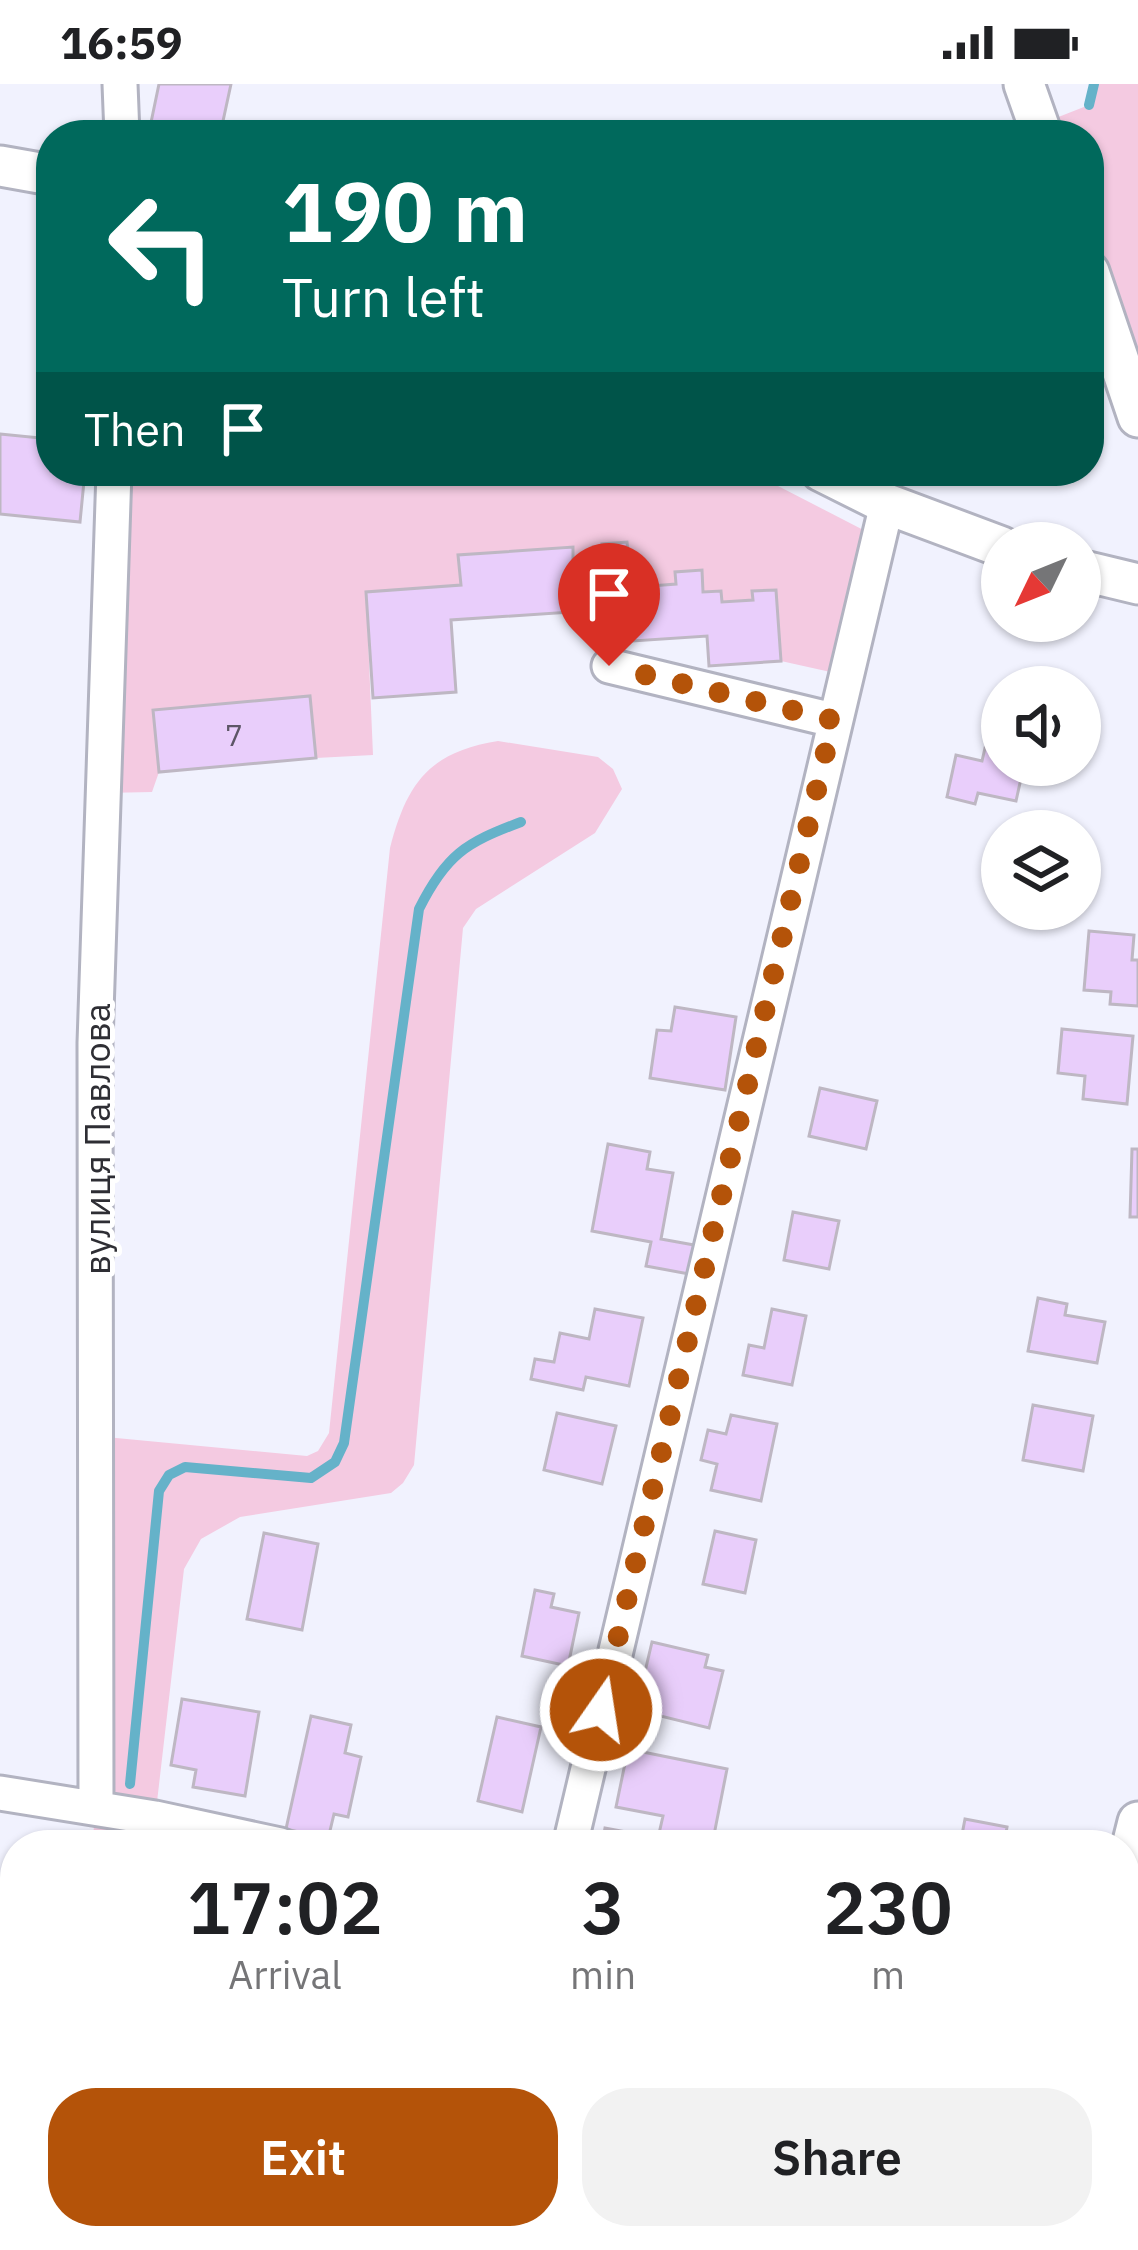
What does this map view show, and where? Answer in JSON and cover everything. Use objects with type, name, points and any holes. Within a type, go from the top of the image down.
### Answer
[{"type":"street","points":[[120,84],[121,120]]},
{"type":"street","points":[[1024,84],[1037,120]]},
{"type":"street","points":[[0,166],[36,172]]},
{"type":"street","points":[[1104,316],[1138,417]]},
{"type":"street","name":"вулиця Павлова","points":[[96,1808],[95,1043],[114,486]]},
{"type":"street","points":[[851,486],[981,539]]},
{"type":"street","points":[[573,1830],[887,504]]},
{"type":"street","points":[[1101,575],[1138,584]]},
{"type":"street","points":[[609,666],[833,720]]},
{"type":"street","points":[[0,1793],[205,1830]]},
{"type":"shaded area","points":[[1094,84],[1138,84],[1138,417],[1104,316],[1104,120],[1051,120],[1089,105]]},
{"type":"shaded area","points":[[114,486],[778,486],[877,537],[844,675],[781,661],[776,590],[752,591],[753,600],[722,602],[703,592],[702,571],[676,584],[651,586],[650,571],[630,573],[627,542],[603,544],[603,556],[573,559],[572,547],[459,555],[461,585],[366,592],[373,755],[316,758],[309,696],[154,710],[159,772],[152,792],[104,793]]},
{"type":"shaded area","points":[[498,741],[598,757],[613,769],[622,789],[595,833],[476,909],[463,928],[414,1465],[391,1493],[240,1517],[201,1539],[184,1569],[154,1830],[94,1830],[95,1436],[307,1456],[318,1451],[329,1433],[390,848],[404,805],[424,774],[454,753]]},
{"type":"building","points":[[159,84],[231,84],[223,120],[152,120]]},
{"type":"building","points":[[0,434],[36,438],[36,486],[84,486],[80,522],[0,514]]},
{"type":"building","points":[[627,542],[630,573],[650,571],[651,586],[676,584],[675,572],[702,570],[703,592],[721,591],[722,602],[753,600],[752,591],[776,590],[781,661],[709,666],[707,636],[633,641],[630,608],[451,620],[456,692],[373,698],[366,592],[461,585],[458,555],[573,547],[573,559],[603,556],[602,544]]},
{"type":"building","points":[[310,696],[316,758],[159,772],[153,710]]},
{"type":"building","points":[[956,755],[981,761],[981,786],[1019,786],[1016,801],[978,793],[975,804],[947,797]]},
{"type":"building","points":[[1089,931],[1134,935],[1138,1006],[1110,1004],[1111,992],[1084,990]]},
{"type":"building","points":[[675,1007],[736,1017],[725,1090],[650,1078],[657,1030],[671,1031]]},
{"type":"building","points":[[1062,1029],[1133,1036],[1127,1104],[1083,1099],[1085,1076],[1058,1073]]},
{"type":"building","points":[[820,1088],[877,1101],[866,1149],[809,1136]]},
{"type":"building","points":[[608,1144],[650,1152],[647,1169],[673,1173],[661,1239],[694,1245],[689,1274],[646,1266],[651,1242],[592,1231]]},
{"type":"building","points":[[1132,1149],[1138,1149],[1138,1217],[1130,1217]]},
{"type":"building","points":[[793,1212],[839,1221],[829,1269],[784,1260]]},
{"type":"building","points":[[1038,1298],[1067,1304],[1065,1315],[1105,1322],[1097,1363],[1028,1351]]},
{"type":"building","points":[[595,1309],[643,1318],[629,1386],[586,1377],[583,1390],[531,1379],[535,1359],[554,1362],[560,1333],[589,1339]]},
{"type":"building","points":[[772,1309],[806,1316],[792,1385],[743,1375],[749,1345],[764,1348]]},
{"type":"building","points":[[1033,1405],[1093,1416],[1083,1471],[1023,1460]]},
{"type":"building","points":[[557,1413],[616,1426],[602,1484],[544,1470]]},
{"type":"building","points":[[731,1415],[777,1424],[761,1501],[711,1490],[717,1464],[701,1460],[708,1430],[726,1434]]},
{"type":"building","points":[[715,1531],[756,1540],[745,1593],[703,1584]]},
{"type":"building","points":[[264,1533],[318,1544],[302,1630],[247,1619]]},
{"type":"building","points":[[535,1590],[554,1594],[551,1607],[579,1613],[568,1666],[522,1656]]},
{"type":"building","points":[[652,1642],[708,1655],[705,1667],[723,1671],[709,1728],[636,1710]]},
{"type":"building","points":[[182,1699],[259,1712],[245,1796],[193,1787],[196,1770],[171,1765]]},
{"type":"building","points":[[311,1716],[351,1725],[345,1753],[361,1757],[348,1817],[334,1814],[330,1830],[286,1829]]},
{"type":"building","points":[[497,1717],[541,1727],[522,1812],[478,1801]]},
{"type":"building","points":[[628,1749],[727,1769],[715,1830],[660,1830],[663,1816],[616,1807]]},
{"type":"building","points":[[965,1819],[1007,1827],[1006,1830],[963,1830]]},
{"type":"waterway","points":[[1089,105],[1094,84]]},
{"type":"waterway","points":[[130,1784],[159,1491],[169,1475],[185,1467],[311,1478],[335,1462],[344,1443],[419,909],[438,876],[459,853],[521,822]]},
{"type":"route","points":[[601,1710],[833,720],[609,666]]}]
